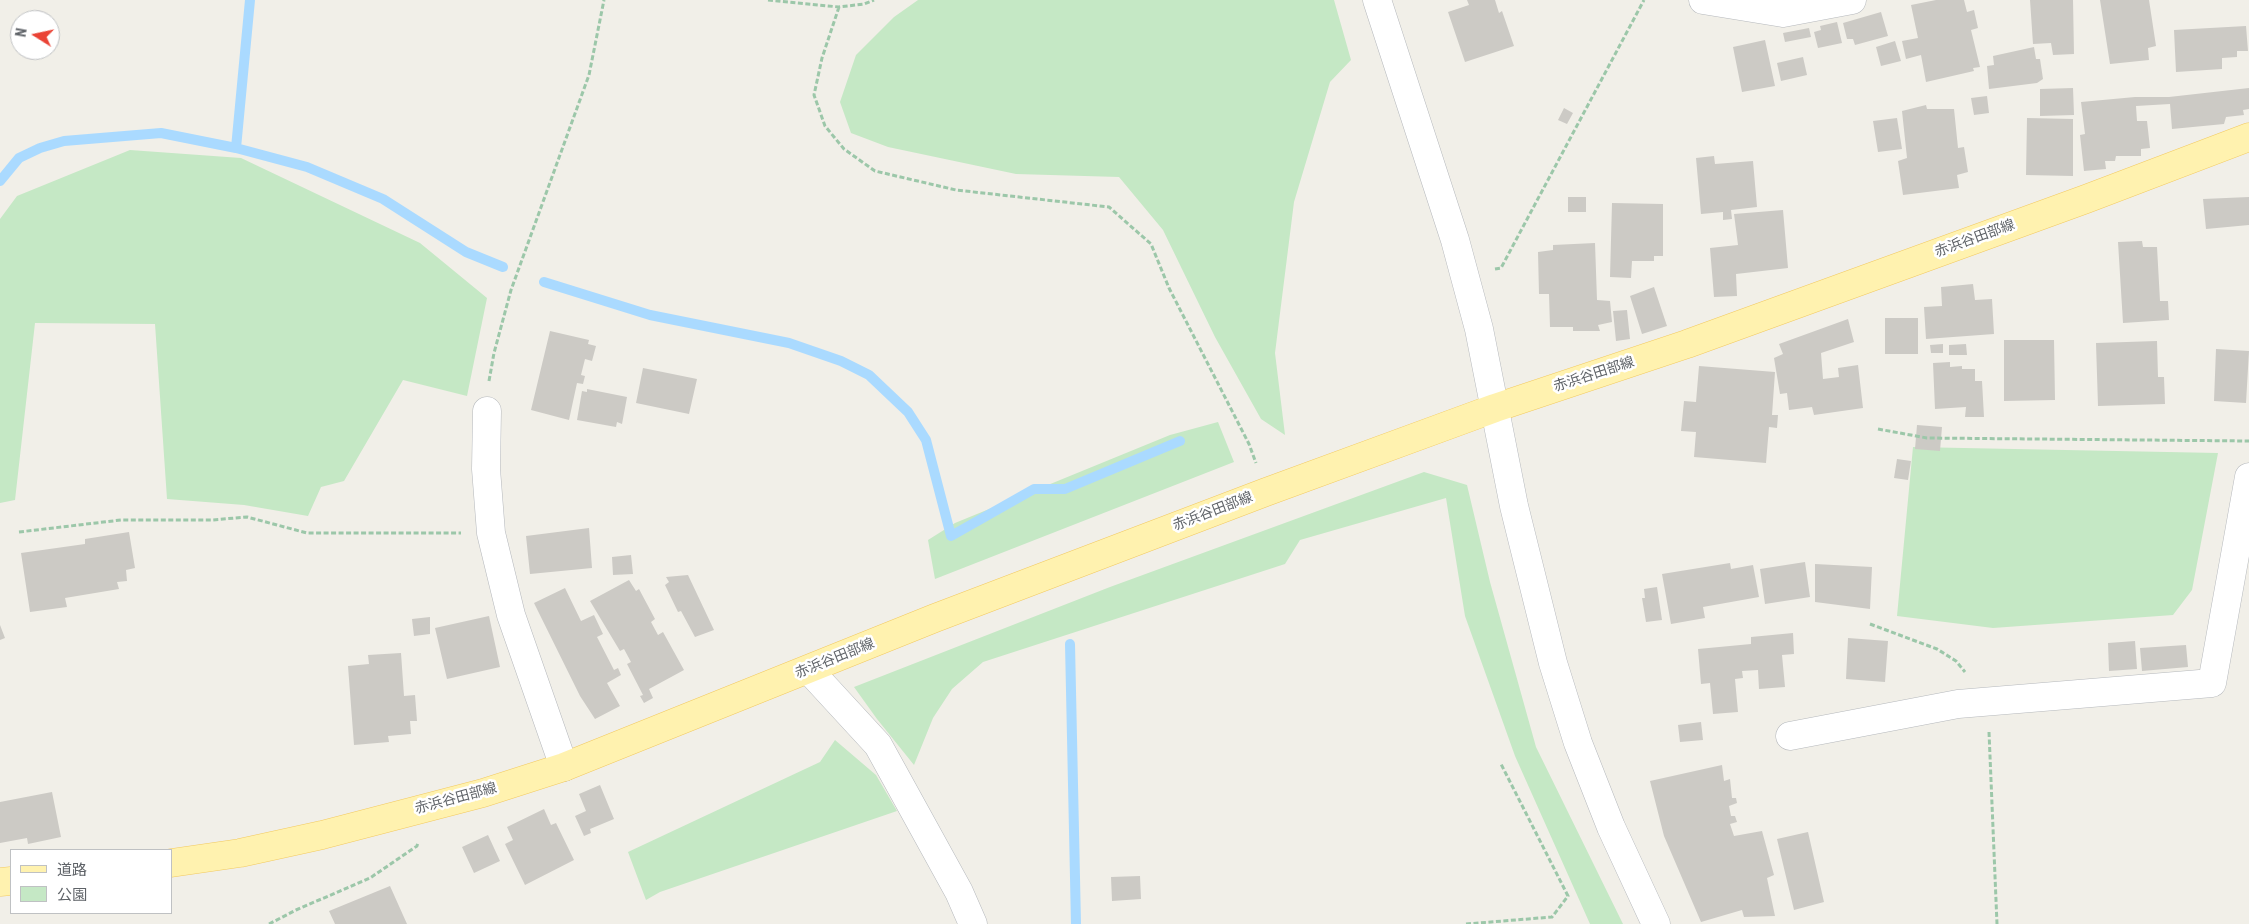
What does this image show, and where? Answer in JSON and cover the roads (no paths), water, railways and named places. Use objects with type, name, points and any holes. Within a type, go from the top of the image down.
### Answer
[{"type":"main road","name":"赤浜谷田部線","points":[[172,863],[240,853],[295,841],[483,793],[564,767],[935,618],[1266,492],[1495,408],[1687,344],[2086,199],[2249,137]]},
{"type":"street","points":[[1377,0],[1417,119],[1465,275],[1479,329],[1531,581],[1558,681],[1578,743],[1611,827],[1656,924]]},
{"type":"street","points":[[1703,0],[1783,13],[1852,0]]},
{"type":"street","points":[[487,411],[486,469],[491,532],[511,614],[564,767]]},
{"type":"street","points":[[1790,736],[1958,704],[2212,683],[2249,477]]},
{"type":"street","points":[[808,670],[878,745],[959,892],[973,924]]},
{"type":"waterway","points":[[236,148],[250,0]]},
{"type":"waterway","points":[[0,181],[19,158],[40,148],[64,141],[161,133],[236,148],[307,167],[383,199],[466,252],[503,267]]},
{"type":"waterway","points":[[544,282],[650,315],[789,343],[841,361],[869,375],[908,412],[926,440],[951,536],[1034,489],[1065,489],[1180,441]]},
{"type":"waterway","points":[[1070,644],[1076,924]]}]
